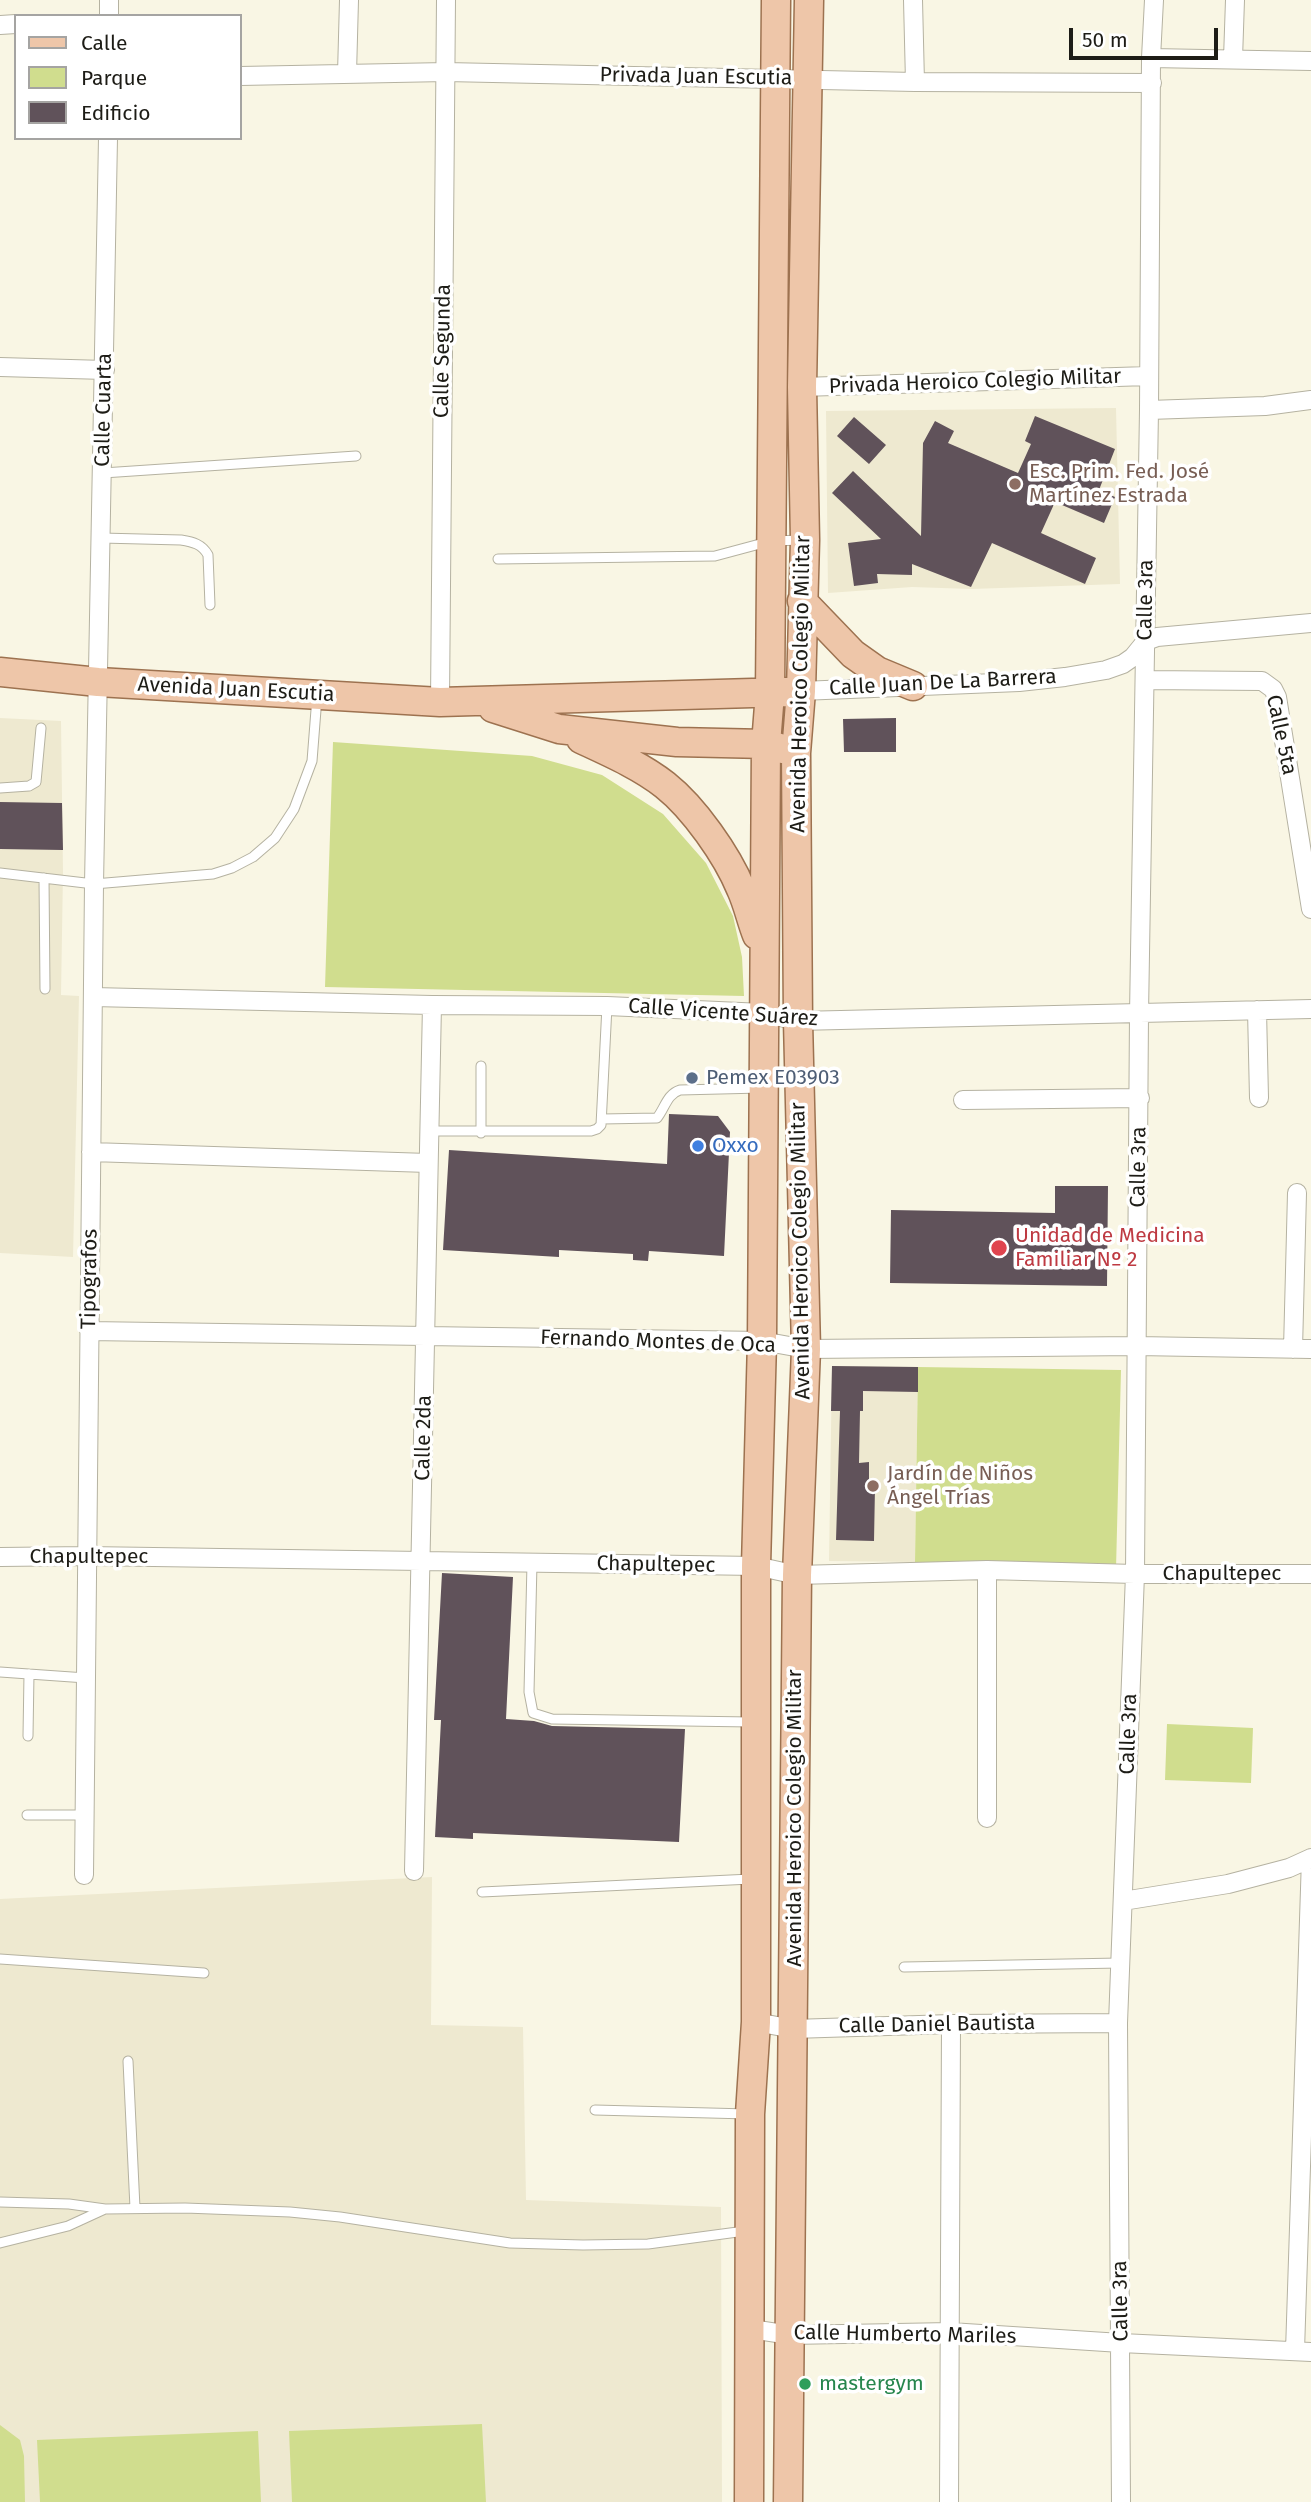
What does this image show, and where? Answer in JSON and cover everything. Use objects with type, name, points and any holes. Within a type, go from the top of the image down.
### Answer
[{"type":"main road","name":"Avenida Heroico Colegio Militar","points":[[749,2502],[750,2114],[756,2022],[756,1566],[762,1341],[763,1013],[766,744],[770,693],[776,0]]},
{"type":"main road","name":"Avenida Heroico Colegio Militar","points":[[788,2502],[797,1575],[806,1349],[798,1021],[796,753],[801,691],[805,540],[802,387],[809,0]]},
{"type":"main road","points":[[802,601],[853,654],[877,671],[913,687]]},
{"type":"main road","name":"Avenida Juan Escutia","points":[[0,672],[98,682],[440,702],[770,693]]},
{"type":"main road","name":"Calle Juan De La Barrera","points":[[770,693],[801,691]]},
{"type":"main road","name":"Avenida Juan Escutia","points":[[473,702],[559,729],[677,742],[766,744],[796,753]]},
{"type":"main road","points":[[559,729],[640,769],[666,786],[690,810],[722,853],[741,888],[764,953]]},
{"type":"street","points":[[347,74],[349,0]]},
{"type":"street","name":"Calle Segunda","points":[[440,702],[446,0]]},
{"type":"street","points":[[913,0],[915,82]]},
{"type":"street","name":"Calle 3ra","points":[[1121,2502],[1118,2022],[1135,1574],[1139,1014],[1154,0]]},
{"type":"street","points":[[1233,59],[1235,0]]},
{"type":"street","points":[[1152,58],[1311,61]]},
{"type":"street","name":"Privada Juan Escutia","points":[[242,76],[446,72],[915,82],[1152,83]]},
{"type":"street","name":"Calle Cuarta","points":[[98,682],[108,140]]},
{"type":"street","points":[[0,367],[105,370]]},
{"type":"street","name":"Privada Heroico Colegio Militar","points":[[802,387],[1149,376]]},
{"type":"street","points":[[1149,410],[1265,406],[1311,400]]},
{"type":"street","points":[[1146,640],[1311,623]]},
{"type":"street","name":"Calle Juan De La Barrera","points":[[801,691],[1019,682],[1106,670],[1133,657],[1146,640]]},
{"type":"street","name":"Calle 5ta","points":[[1145,680],[1262,681],[1269,684],[1277,697],[1307,852],[1311,909]]},
{"type":"street","name":"Tipografos","points":[[83,1875],[98,682]]},
{"type":"street","name":"Calle Vicente Suárez","points":[[93,997],[607,1006],[763,1013],[798,1021],[1311,1009]]},
{"type":"street","name":"Calle 2da","points":[[414,1871],[432,1005]]},
{"type":"street","points":[[1257,1010],[1259,1098]]},
{"type":"street","points":[[963,1100],[1140,1098]]},
{"type":"street","points":[[91,1152],[428,1163]]},
{"type":"street","points":[[1297,1193],[1302,1349]]},
{"type":"street","name":"Fernando Montes de Oca","points":[[89,1331],[762,1341],[806,1349],[1136,1346],[1302,1349]]},
{"type":"street","name":"Chapultepec","points":[[0,1557],[756,1566],[797,1575],[987,1570],[1135,1574],[1311,1574]]},
{"type":"street","points":[[987,1570],[987,1818]]},
{"type":"street","points":[[1123,1901],[1228,1884],[1289,1868],[1311,1858],[1303,2352]]},
{"type":"street","name":"Calle Daniel Bautista","points":[[756,2022],[793,2029],[1118,2022]]},
{"type":"street","points":[[949,2502],[951,2024]]},
{"type":"street","name":"Calle Humberto Mariles","points":[[751,2329],[790,2335],[950,2332],[1303,2352]]},
{"type":"lane","points":[[103,473],[356,456]]},
{"type":"lane","points":[[101,538],[181,540],[204,548],[208,555],[210,605]]},
{"type":"lane","points":[[498,559],[715,556],[771,541],[805,540]]},
{"type":"lane","points":[[0,873],[94,884],[213,874],[253,857],[275,838],[294,809],[312,761],[317,695]]},
{"type":"lane","points":[[0,788],[29,786],[36,782],[41,728]]},
{"type":"lane","points":[[44,878],[45,989]]},
{"type":"lane","points":[[429,1131],[481,1133],[597,1129],[602,1119],[607,1006]]},
{"type":"lane","points":[[481,1066],[481,1133]]},
{"type":"lane","points":[[602,1119],[657,1118],[673,1092],[680,1090],[763,1087]]},
{"type":"lane","points":[[532,1563],[529,1692],[533,1713],[552,1720],[756,1723]]},
{"type":"lane","points":[[0,1672],[86,1678]]},
{"type":"lane","points":[[28,1736],[29,1674]]},
{"type":"lane","points":[[27,1815],[84,1815]]},
{"type":"lane","points":[[482,1892],[756,1879]]},
{"type":"lane","points":[[0,1959],[204,1973]]},
{"type":"lane","points":[[904,1967],[1121,1963]]},
{"type":"lane","points":[[128,2061],[135,2208]]},
{"type":"lane","points":[[595,2110],[750,2114]]},
{"type":"lane","points":[[0,2202],[69,2204],[105,2209],[290,2212],[510,2242],[583,2245],[648,2244],[750,2230]]},
{"type":"lane","points":[[0,2242],[68,2226],[105,2209]]},
{"type":"shaded area","name":"Esc. Prim. Fed. José Martínez Estrada","points":[[1116,408],[1120,584],[971,589],[912,587],[828,593],[826,411]]},
{"type":"shaded area","points":[[0,718],[61,721],[61,995],[79,996],[73,1257],[0,1253]]},
{"type":"shaded area","name":"Jardín de Niños Ángel Trías","points":[[832,1366],[918,1367],[915,1562],[829,1561]]},
{"type":"shaded area","points":[[432,1877],[431,2025],[523,2027],[526,2200],[721,2207],[722,2502],[0,2502],[0,1899]]},
{"type":"green space","points":[[333,742],[532,756],[602,775],[663,814],[706,863],[733,916],[742,957],[744,996],[325,987]]},
{"type":"green space","points":[[918,1367],[1121,1370],[1116,1569],[915,1562]]},
{"type":"green space","points":[[1167,1724],[1253,1728],[1251,1783],[1165,1780]]},
{"type":"green space","points":[[482,2424],[486,2502],[292,2502],[289,2431]]},
{"type":"green space","points":[[0,2425],[20,2440],[24,2456],[25,2502],[0,2502]]},
{"type":"green space","points":[[258,2431],[261,2502],[40,2502],[37,2440]]},
{"type":"building","points":[[1035,416],[1115,449],[1099,490],[1115,497],[1104,523],[1055,502],[1041,533],[1096,558],[1085,584],[992,543],[971,587],[912,564],[912,575],[877,574],[878,583],[854,586],[848,543],[881,539],[832,493],[853,471],[921,536],[923,443],[935,421],[954,431],[948,443],[1018,473],[1031,444],[1025,441]]},
{"type":"building","points":[[854,417],[886,445],[869,464],[837,436]]},
{"type":"building","points":[[896,718],[896,752],[844,752],[843,719]]},
{"type":"building","points":[[0,802],[62,803],[63,850],[0,849]]},
{"type":"building","points":[[669,1114],[718,1116],[730,1132],[724,1256],[649,1251],[648,1261],[633,1260],[633,1254],[559,1250],[559,1257],[443,1250],[449,1150],[667,1164]]},
{"type":"building","name":"Unidad de Medicina Familiar Nº 2","points":[[1055,1186],[1108,1186],[1107,1286],[890,1283],[891,1210],[1055,1213]]},
{"type":"building","points":[[832,1366],[918,1367],[918,1392],[863,1391],[859,1463],[869,1462],[869,1487],[875,1487],[874,1541],[836,1540],[840,1411],[831,1411]]},
{"type":"building","points":[[442,1573],[513,1577],[506,1719],[534,1721],[552,1726],[685,1729],[679,1842],[473,1833],[473,1839],[435,1837],[441,1720],[434,1720]]},
{"type":"place","name":"Esc. Prim. Fed. José Martínez Estrada","points":[[1015,484]]},
{"type":"place","name":"Pemex E03903","points":[[692,1078]]},
{"type":"place","name":"Oxxo","points":[[698,1146]]},
{"type":"place","name":"Unidad de Medicina Familiar Nº 2","points":[[999,1248]]},
{"type":"place","name":"Jardín de Niños Ángel Trías","points":[[873,1486]]},
{"type":"place","name":"mastergym","points":[[805,2384]]}]
